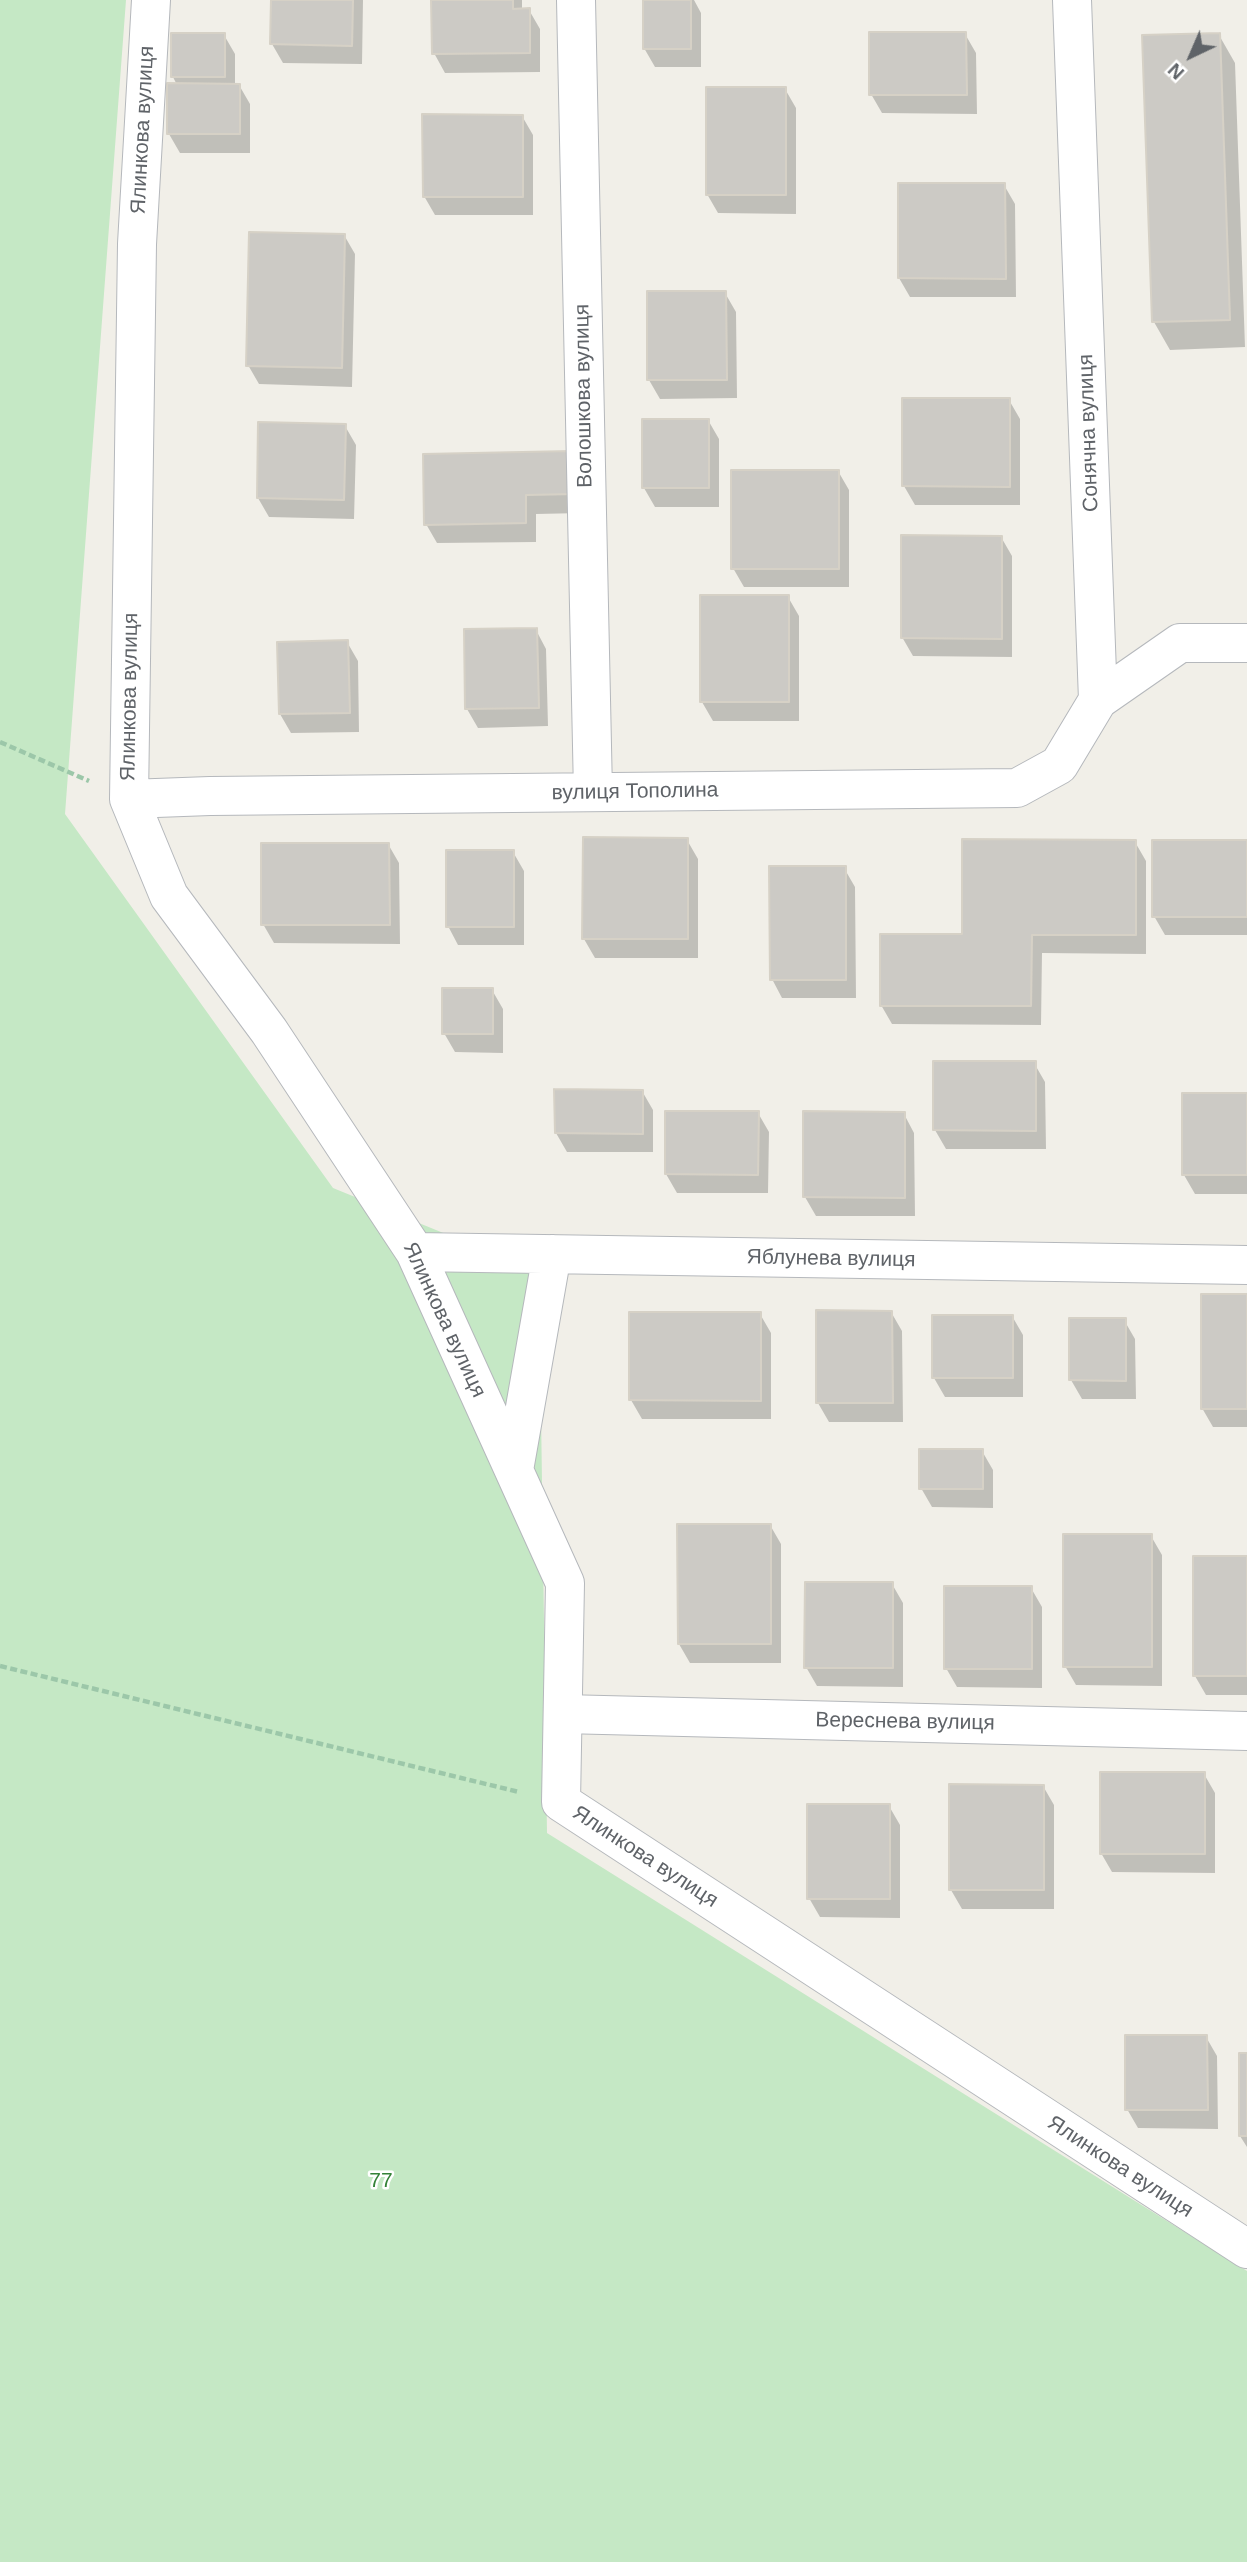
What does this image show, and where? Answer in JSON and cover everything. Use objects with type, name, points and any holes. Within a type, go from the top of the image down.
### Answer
[{"type":"street","name":"Ялинкова вулиця","points":[[151,0],[137,244],[129,799],[169,896],[269,1031],[415,1252],[565,1583],[561,1802],[1247,2249]]},
{"type":"street","name":"Волошкова вулиця","points":[[576,0],[593,792]]},
{"type":"street","name":"Сонячна вулиця","points":[[1072,0],[1098,700]]},
{"type":"street","points":[[1098,700],[1180,643],[1247,643]]},
{"type":"street","name":"вулиця Тополина","points":[[129,799],[1017,788],[1059,765],[1098,700]]},
{"type":"street","name":"Яблунева вулиця","points":[[415,1252],[1247,1265]]},
{"type":"street","points":[[514,1470],[552,1254]]},
{"type":"street","name":"Вереснева вулиця","points":[[563,1714],[1247,1731]]},
{"type":"path","points":[[0,742],[129,799]]},
{"type":"path","points":[[0,1666],[561,1802]]},
{"type":"green space","name":"77","points":[[0,0],[126,0],[65,814],[333,1188],[539,1272],[547,1833],[1247,2271],[1247,2562],[0,2562]]},
{"type":"building","points":[[271,0],[353,0],[352,46],[270,44]]},
{"type":"building","points":[[431,0],[513,0],[513,9],[530,8],[530,53],[432,54]]},
{"type":"building","points":[[643,0],[691,0],[691,49],[643,49]]},
{"type":"building","points":[[869,32],[966,32],[967,95],[869,95]]},
{"type":"building","points":[[171,33],[225,33],[225,77],[171,77]]},
{"type":"building","points":[[1220,33],[1230,320],[1152,322],[1142,35]]},
{"type":"building","points":[[167,83],[240,84],[240,134],[167,134]]},
{"type":"building","points":[[706,87],[786,87],[786,195],[706,195]]},
{"type":"building","points":[[422,114],[523,115],[523,197],[423,197]]},
{"type":"building","points":[[898,183],[1005,183],[1006,279],[898,278]]},
{"type":"building","points":[[249,232],[345,234],[342,368],[246,366]]},
{"type":"building","points":[[647,291],[726,291],[727,380],[647,380]]},
{"type":"building","points":[[902,398],[1010,398],[1010,487],[902,486]]},
{"type":"building","points":[[642,419],[709,419],[709,488],[642,488]]},
{"type":"building","points":[[258,422],[346,424],[344,500],[257,498]]},
{"type":"building","points":[[572,451],[573,494],[526,495],[526,523],[424,525],[423,454]]},
{"type":"building","points":[[731,470],[839,470],[839,569],[731,569]]},
{"type":"building","points":[[901,535],[1002,536],[1002,639],[901,638]]},
{"type":"building","points":[[700,595],[789,595],[789,702],[700,702]]},
{"type":"building","points":[[537,628],[539,708],[465,709],[464,629]]},
{"type":"building","points":[[348,640],[350,713],[279,714],[277,642]]},
{"type":"building","points":[[583,837],[688,838],[688,939],[582,939]]},
{"type":"building","points":[[962,839],[1136,840],[1136,935],[1032,935],[1031,1006],[880,1006],[880,934],[962,934]]},
{"type":"building","points":[[1152,840],[1247,840],[1247,917],[1152,917]]},
{"type":"building","points":[[261,843],[389,843],[390,925],[261,925]]},
{"type":"building","points":[[446,850],[514,850],[514,927],[446,927]]},
{"type":"building","points":[[769,866],[846,866],[846,980],[770,980]]},
{"type":"building","points":[[442,988],[493,988],[493,1034],[442,1034]]},
{"type":"building","points":[[933,1061],[1036,1061],[1036,1131],[933,1130]]},
{"type":"building","points":[[554,1089],[643,1090],[643,1134],[555,1133]]},
{"type":"building","points":[[1182,1093],[1247,1093],[1247,1175],[1182,1175]]},
{"type":"building","points":[[665,1111],[759,1111],[758,1175],[665,1174]]},
{"type":"building","points":[[803,1111],[905,1112],[905,1198],[803,1197]]},
{"type":"building","points":[[1201,1294],[1247,1294],[1247,1409],[1201,1409]]},
{"type":"building","points":[[816,1310],[892,1311],[893,1403],[816,1403]]},
{"type":"building","points":[[629,1312],[761,1312],[761,1401],[629,1400]]},
{"type":"building","points":[[932,1315],[1013,1315],[1013,1378],[932,1378]]},
{"type":"building","points":[[1069,1318],[1126,1318],[1126,1381],[1069,1380]]},
{"type":"building","points":[[919,1449],[983,1449],[983,1489],[919,1489]]},
{"type":"building","points":[[677,1524],[771,1524],[771,1644],[678,1644]]},
{"type":"building","points":[[1063,1534],[1152,1534],[1152,1667],[1063,1667]]},
{"type":"building","points":[[1193,1556],[1247,1556],[1247,1676],[1193,1676]]},
{"type":"building","points":[[805,1582],[893,1582],[893,1668],[804,1668]]},
{"type":"building","points":[[944,1586],[1032,1586],[1032,1669],[944,1669]]},
{"type":"building","points":[[1100,1772],[1205,1772],[1205,1854],[1100,1854]]},
{"type":"building","points":[[949,1784],[1044,1785],[1044,1890],[949,1890]]},
{"type":"building","points":[[807,1804],[890,1804],[890,1899],[807,1899]]},
{"type":"building","points":[[1125,2035],[1207,2035],[1208,2110],[1125,2110]]},
{"type":"building","points":[[1239,2053],[1247,2053],[1247,2136],[1239,2136]]}]
